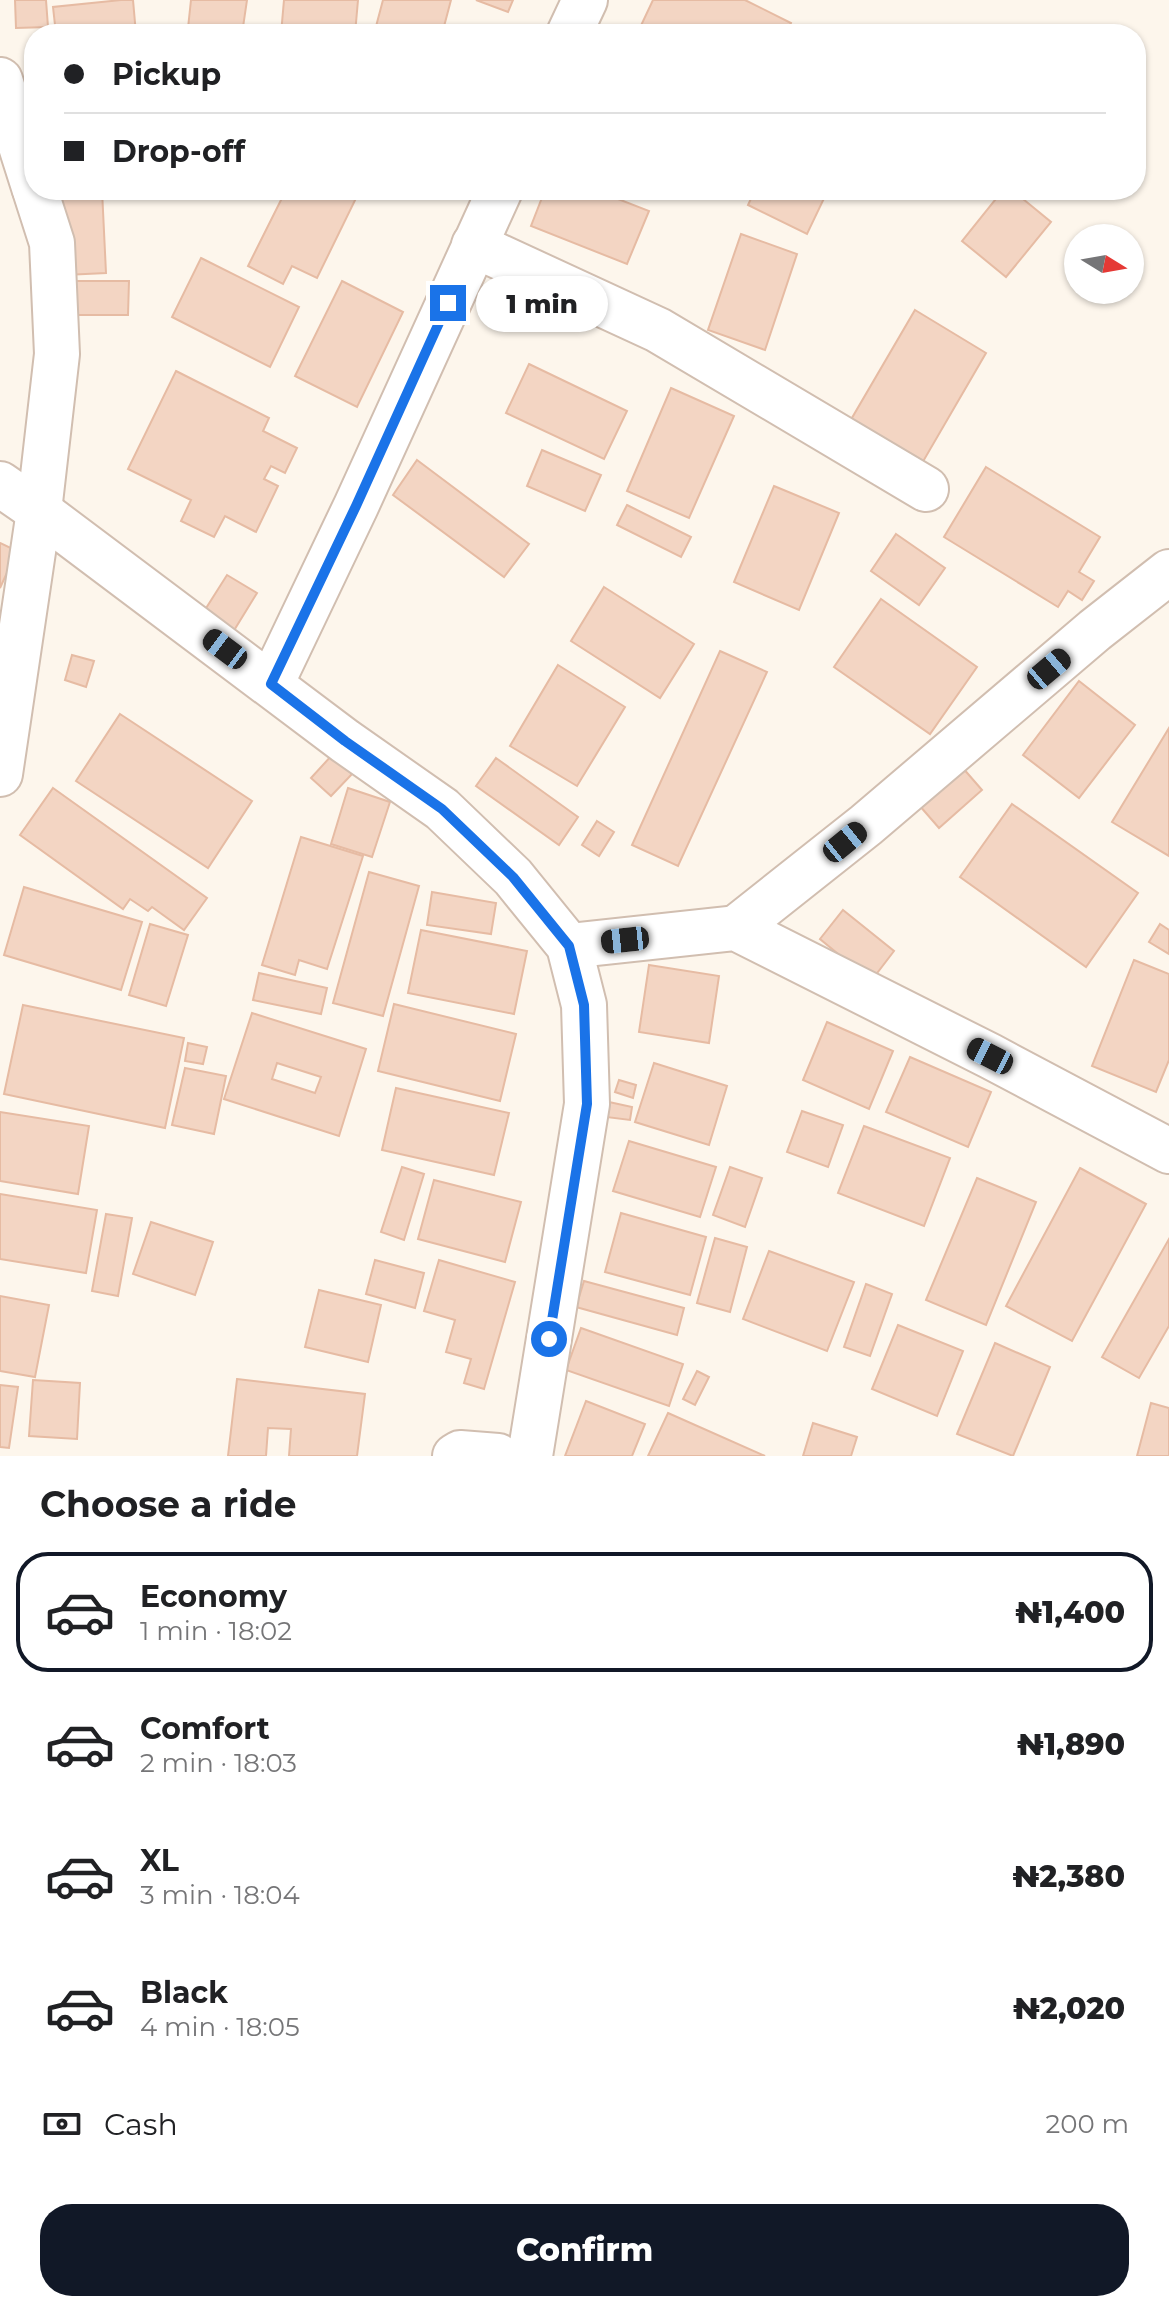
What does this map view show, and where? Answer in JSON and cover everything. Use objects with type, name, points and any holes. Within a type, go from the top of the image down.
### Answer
[{"type":"street","points":[[574,24],[585,0]]},
{"type":"street","points":[[15,104],[24,144]]},
{"type":"street","points":[[0,774],[39,511],[57,354],[52,243],[38,200]]},
{"type":"street","points":[[271,684],[349,520],[492,200]]},
{"type":"street","points":[[474,245],[658,330],[926,489]]},
{"type":"street","points":[[0,484],[345,741],[442,809],[513,877],[569,946],[584,1005],[587,1104],[530,1456]]},
{"type":"street","points":[[569,946],[736,928],[866,825],[1095,630],[1169,572]]},
{"type":"street","points":[[736,928],[990,1056],[1169,1151]]},
{"type":"street","points":[[455,1456],[460,1453],[498,1456]]},
{"type":"building","points":[[15,0],[46,0],[48,24],[24,24],[24,28],[16,28]]},
{"type":"building","points":[[133,0],[135,24],[55,24],[53,7]]},
{"type":"building","points":[[191,0],[247,0],[243,24],[188,24]]},
{"type":"building","points":[[284,0],[358,0],[356,24],[282,24]]},
{"type":"building","points":[[383,0],[451,0],[445,24],[377,24]]},
{"type":"building","points":[[476,0],[513,0],[508,12]]},
{"type":"building","points":[[653,0],[745,0],[791,23],[791,24],[642,24]]},
{"type":"building","points":[[61,200],[102,200],[106,273],[65,275]]},
{"type":"building","points":[[281,200],[355,200],[317,278],[292,266],[283,284],[248,266]]},
{"type":"building","points":[[541,200],[621,200],[649,211],[627,264],[531,226]]},
{"type":"building","points":[[750,200],[823,200],[807,234],[748,205]]},
{"type":"building","points":[[995,200],[1024,200],[1051,222],[1006,277],[962,241]]},
{"type":"building","points":[[741,234],[797,254],[765,350],[708,330]]},
{"type":"building","points":[[201,258],[299,307],[270,367],[172,317]]},
{"type":"building","points":[[74,281],[129,281],[128,315],[74,315]]},
{"type":"building","points":[[342,281],[403,312],[357,407],[295,376]]},
{"type":"building","points":[[915,310],[986,353],[921,465],[849,423]]},
{"type":"building","points":[[529,364],[627,411],[604,459],[506,413]]},
{"type":"building","points":[[176,371],[269,418],[263,431],[297,448],[285,473],[271,466],[264,479],[278,486],[256,532],[225,516],[214,537],[181,521],[191,500],[128,469]]},
{"type":"building","points":[[671,388],[734,416],[689,518],[627,491]]},
{"type":"building","points":[[542,450],[601,475],[585,511],[527,486]]},
{"type":"building","points":[[417,460],[529,544],[504,577],[393,495]]},
{"type":"building","points":[[986,467],[1100,537],[1079,572],[1094,581],[1082,600],[1068,591],[1058,607],[944,537]]},
{"type":"building","points":[[774,486],[839,513],[799,610],[734,582]]},
{"type":"building","points":[[627,505],[691,537],[681,557],[617,525]]},
{"type":"building","points":[[896,534],[945,568],[919,605],[871,571]]},
{"type":"building","points":[[0,543],[17,551],[0,588]]},
{"type":"building","points":[[227,575],[257,593],[233,632],[203,613]]},
{"type":"building","points":[[604,587],[694,644],[660,698],[571,641]]},
{"type":"building","points":[[881,599],[977,667],[930,734],[834,667]]},
{"type":"building","points":[[720,651],[767,672],[678,866],[632,845]]},
{"type":"building","points":[[72,655],[94,661],[86,687],[65,680]]},
{"type":"building","points":[[558,665],[625,707],[577,786],[510,746]]},
{"type":"building","points":[[1079,681],[1135,725],[1079,798],[1023,755]]},
{"type":"building","points":[[120,714],[252,801],[208,868],[76,781]]},
{"type":"building","points":[[1169,728],[1169,856],[1112,822]]},
{"type":"building","points":[[333,754],[353,773],[331,796],[311,778]]},
{"type":"building","points":[[496,758],[578,817],[559,845],[476,786]]},
{"type":"building","points":[[962,767],[982,790],[939,828],[919,805]]},
{"type":"building","points":[[53,788],[207,898],[184,930],[152,907],[148,911],[130,899],[123,909],[20,835]]},
{"type":"building","points":[[348,788],[390,802],[372,857],[331,844]]},
{"type":"building","points":[[1012,804],[1138,893],[1086,967],[960,877]]},
{"type":"building","points":[[597,821],[614,832],[599,856],[582,845]]},
{"type":"building","points":[[301,837],[363,856],[327,969],[299,960],[295,975],[262,965]]},
{"type":"building","points":[[369,872],[419,886],[383,1016],[333,1003]]},
{"type":"building","points":[[24,887],[142,922],[121,990],[4,955]]},
{"type":"building","points":[[432,892],[496,903],[491,934],[427,925]]},
{"type":"building","points":[[843,910],[894,951],[871,981],[820,939]]},
{"type":"building","points":[[150,924],[188,935],[166,1006],[129,995]]},
{"type":"building","points":[[1160,924],[1169,930],[1169,954],[1149,942]]},
{"type":"building","points":[[421,930],[527,951],[514,1014],[408,993]]},
{"type":"building","points":[[1134,960],[1169,974],[1169,1060],[1156,1092],[1092,1066]]},
{"type":"building","points":[[649,965],[719,976],[709,1043],[639,1032]]},
{"type":"building","points":[[259,973],[327,988],[321,1014],[253,1000]]},
{"type":"building","points":[[394,1004],[516,1034],[500,1101],[378,1071]]},
{"type":"building","points":[[23,1005],[184,1038],[165,1128],[4,1094]]},
{"type":"building","points":[[252,1013],[366,1049],[339,1136],[224,1099]],"holes":[[[277,1063],[321,1077],[315,1093],[272,1079]]]},
{"type":"building","points":[[827,1022],[893,1051],[869,1109],[803,1080]]},
{"type":"building","points":[[188,1043],[207,1047],[203,1064],[185,1061]]},
{"type":"building","points":[[910,1057],[991,1092],[968,1147],[886,1112]]},
{"type":"building","points":[[654,1063],[727,1086],[709,1145],[635,1122]]},
{"type":"building","points":[[185,1068],[226,1076],[214,1134],[172,1125]]},
{"type":"building","points":[[619,1080],[636,1085],[633,1098],[615,1092]]},
{"type":"building","points":[[396,1088],[509,1113],[494,1175],[382,1150]]},
{"type":"building","points":[[609,1102],[632,1107],[630,1120],[606,1117]]},
{"type":"building","points":[[802,1111],[843,1125],[828,1167],[787,1152]]},
{"type":"building","points":[[0,1112],[89,1126],[78,1194],[0,1181]]},
{"type":"building","points":[[864,1126],[950,1158],[924,1226],[838,1193]]},
{"type":"building","points":[[629,1141],[716,1167],[700,1217],[613,1191]]},
{"type":"building","points":[[402,1167],[424,1174],[404,1240],[381,1232]]},
{"type":"building","points":[[730,1167],[762,1178],[745,1227],[713,1215]]},
{"type":"building","points":[[1080,1168],[1146,1204],[1072,1341],[1006,1306]]},
{"type":"building","points":[[977,1178],[1036,1202],[986,1325],[926,1300]]},
{"type":"building","points":[[434,1180],[521,1202],[505,1262],[418,1239]]},
{"type":"building","points":[[0,1194],[97,1210],[86,1273],[0,1259]]},
{"type":"building","points":[[621,1213],[706,1237],[690,1295],[605,1272]]},
{"type":"building","points":[[106,1214],[132,1218],[118,1296],[92,1291]]},
{"type":"building","points":[[151,1222],[213,1242],[195,1295],[133,1274]]},
{"type":"building","points":[[715,1238],[747,1247],[730,1312],[697,1303]]},
{"type":"building","points":[[1169,1239],[1169,1326],[1139,1378],[1102,1357]]},
{"type":"building","points":[[769,1251],[854,1282],[827,1351],[743,1319]]},
{"type":"building","points":[[375,1260],[424,1273],[415,1308],[366,1294]]},
{"type":"building","points":[[439,1260],[515,1282],[484,1389],[464,1383],[471,1359],[446,1352],[455,1320],[424,1311]]},
{"type":"building","points":[[584,1281],[684,1308],[677,1335],[576,1307]]},
{"type":"building","points":[[866,1284],[892,1294],[870,1356],[844,1347]]},
{"type":"building","points":[[319,1290],[381,1305],[368,1362],[305,1347]]},
{"type":"building","points":[[0,1296],[49,1305],[35,1377],[0,1371]]},
{"type":"building","points":[[898,1325],[963,1351],[937,1416],[872,1389]]},
{"type":"building","points":[[581,1328],[683,1364],[669,1406],[566,1370]]},
{"type":"building","points":[[995,1343],[1050,1367],[1013,1456],[957,1434]]},
{"type":"building","points":[[697,1371],[709,1377],[695,1405],[683,1399]]},
{"type":"building","points":[[237,1379],[365,1394],[357,1456],[289,1456],[291,1429],[268,1428],[266,1456],[228,1456]]},
{"type":"building","points":[[33,1380],[80,1383],[77,1439],[29,1436]]},
{"type":"building","points":[[0,1385],[18,1387],[9,1448],[0,1447]]},
{"type":"building","points":[[586,1401],[645,1424],[632,1456],[565,1456]]},
{"type":"building","points":[[1151,1403],[1169,1408],[1169,1456],[1137,1456]]},
{"type":"building","points":[[668,1413],[765,1456],[648,1456]]},
{"type":"building","points":[[813,1423],[857,1437],[851,1456],[803,1456]]},
{"type":"route","points":[[448,303],[271,684],[442,809],[513,877],[569,946],[584,1005],[587,1104],[549,1339]]}]
